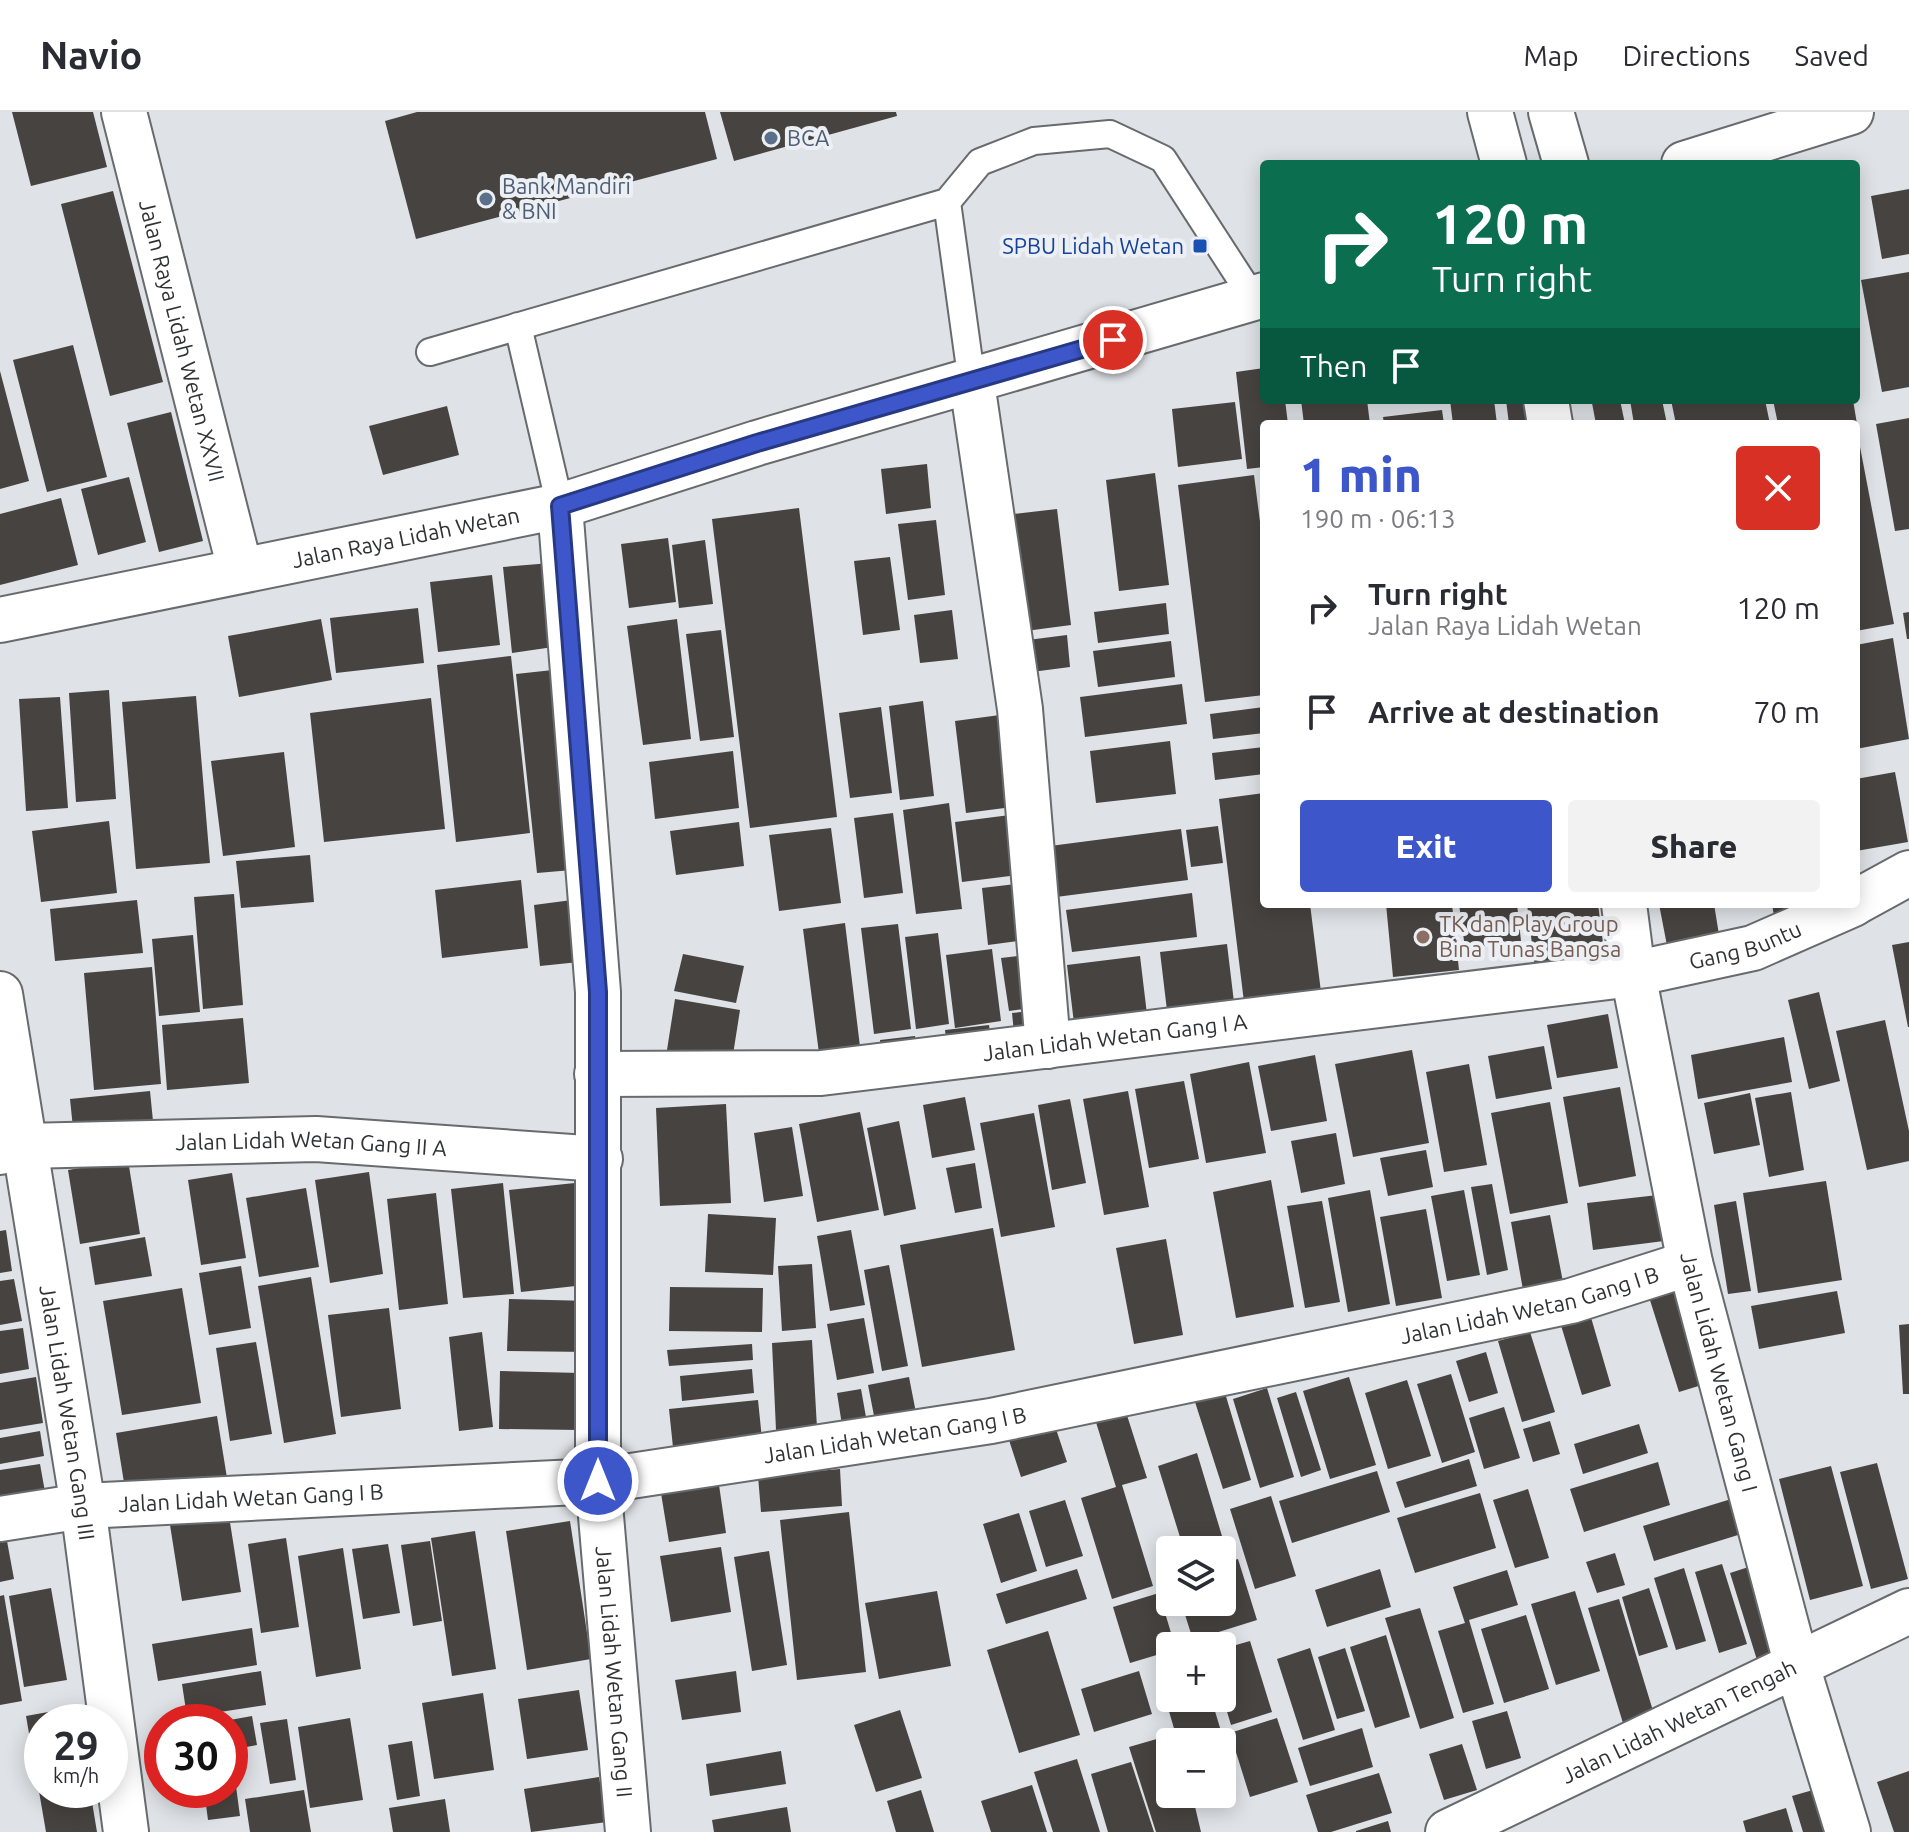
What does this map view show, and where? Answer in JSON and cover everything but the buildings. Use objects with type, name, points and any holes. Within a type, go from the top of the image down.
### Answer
[{"type":"street","name":"Jalan Raya Lidah Wetan XXVII","points":[[124,112],[240,569]]},
{"type":"street","points":[[1490,112],[1503,160]]},
{"type":"street","points":[[1551,112],[1565,160]]},
{"type":"street","points":[[1697,160],[1851,112]]},
{"type":"street","name":"Jalan Raya Lidah Wetan","points":[[0,620],[560,506],[757,443],[972,383],[1259,296]]},
{"type":"street","points":[[972,383],[1020,709],[1048,1046]]},
{"type":"street","name":"Jalan Lidah Wetan Gang II","points":[[560,506],[598,992],[598,1481],[628,1832]]},
{"type":"street","name":"Gang Buntu","points":[[1860,900],[1909,873]]},
{"type":"street","name":"Jalan Lidah Wetan Gang I","points":[[1625,908],[1633,974],[1690,1263],[1797,1666],[1848,1832]]},
{"type":"street","name":"Gang Buntu","points":[[1633,974],[1753,948],[1843,908]]},
{"type":"street","name":"Jalan Lidah Wetan Gang I A","points":[[597,1074],[821,1073],[1633,974]]},
{"type":"street","name":"Jalan Lidah Wetan Gang III","points":[[0,994],[12,1149],[83,1506],[126,1832]]},
{"type":"street","name":"Jalan Lidah Wetan Gang II A","points":[[12,1149],[316,1139],[600,1159]]},
{"type":"street","name":"Jalan Lidah Wetan Gang I B","points":[[0,1519],[83,1506],[598,1481],[991,1421],[1571,1301],[1690,1263]]},
{"type":"street","name":"Jalan Lidah Wetan Tengah","points":[[1448,1832],[1909,1611]]},
{"type":"lane","points":[[430,352],[947,202],[980,162],[1034,141],[1110,134],[1163,159],[1259,296]]},
{"type":"lane","points":[[947,202],[972,383]]},
{"type":"lane","points":[[518,326],[560,506]]},
{"type":"place","name":"BCA","points":[[771,138]]},
{"type":"place","name":"Bank Mandiri & BNI","points":[[486,199]]},
{"type":"place","name":"SPBU Lidah Wetan","points":[[1200,246]]},
{"type":"place","name":"TK dan Play Group Bina Tunas Bangsa","points":[[1423,937]]},
{"type":"route","points":[[598,1481],[598,992],[560,506],[757,443],[1113,340]]}]
